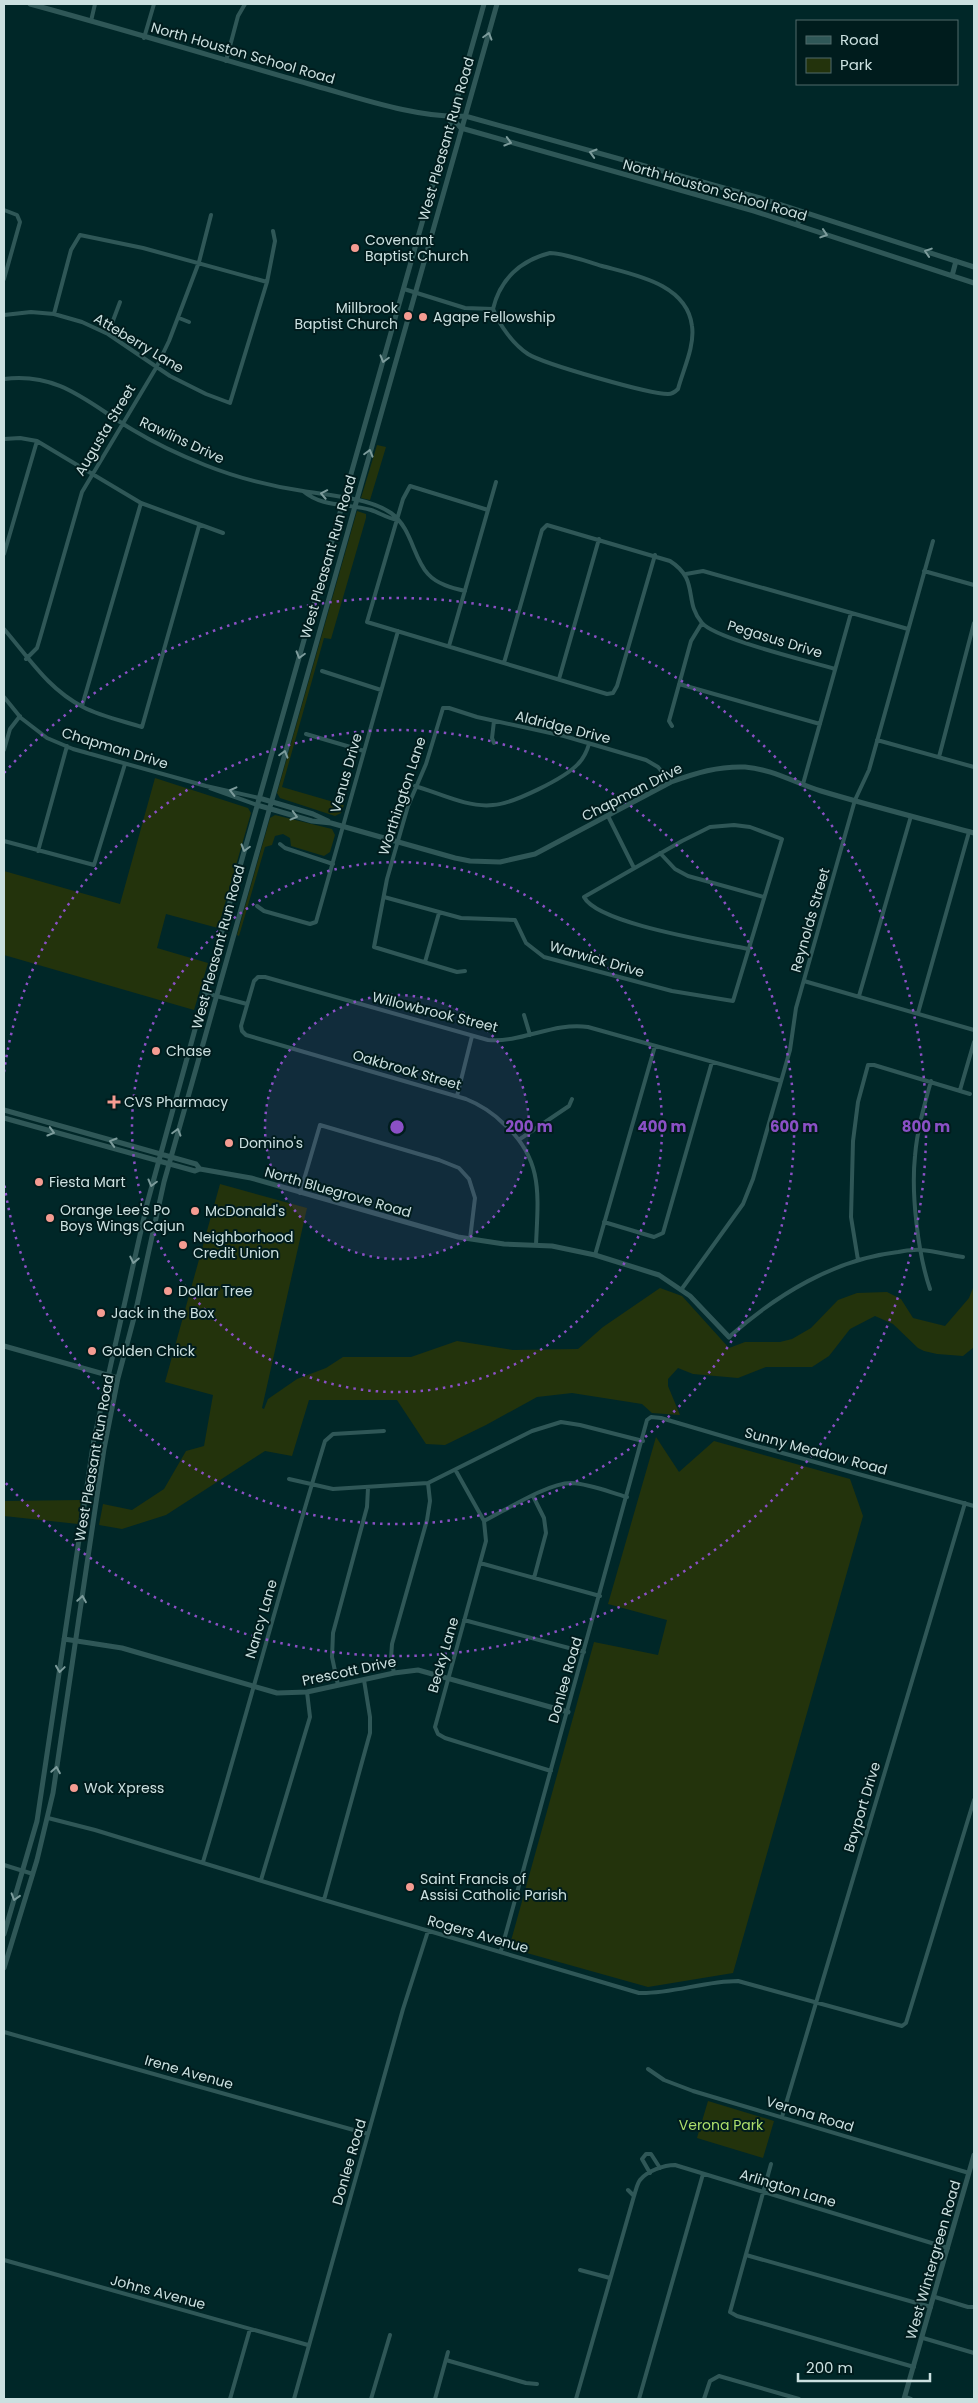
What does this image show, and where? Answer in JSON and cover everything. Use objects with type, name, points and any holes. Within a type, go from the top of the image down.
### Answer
[{"type":"main road","name":"North Houston School Road","points":[[30,4],[226,61],[418,112],[452,117],[464,116],[802,212],[974,267]]},
{"type":"main road","name":"West Pleasant Run Road","points":[[4,1934],[38,1816],[94,1439],[137,1245],[181,1077],[257,805],[484,4]]},
{"type":"main road","name":"West Pleasant Run Road","points":[[4,1968],[48,1818],[104,1449],[118,1378],[150,1248],[168,1164],[497,4]]},
{"type":"main road","points":[[452,117],[461,128]]},
{"type":"main road","name":"North Houston School Road","points":[[461,128],[797,225],[974,283]]},
{"type":"main road","points":[[653,183],[657,171]]},
{"type":"main road","points":[[660,185],[663,172]]},
{"type":"main road","points":[[797,225],[802,212]]},
{"type":"main road","points":[[952,276],[956,261]]},
{"type":"main road","points":[[282,718],[293,722]]},
{"type":"main road","name":"Chapman Drive","points":[[257,805],[312,820],[343,826],[470,861],[508,861],[536,854],[671,782],[710,769],[746,767],[772,772],[855,800],[972,833]]},
{"type":"main road","name":"Chapman Drive","points":[[259,798],[314,814],[330,823]]},
{"type":"main road","points":[[221,934],[232,938]]},
{"type":"main road","points":[[181,1077],[192,1080]]},
{"type":"main road","name":"North Bluegrove Road","points":[[4,1110],[196,1164],[200,1169]]},
{"type":"main road","name":"North Bluegrove Road","points":[[4,1118],[195,1171],[200,1169],[251,1178],[470,1240],[504,1244],[536,1244],[578,1250],[659,1275],[681,1290]]},
{"type":"main road","points":[[74,1138],[75,1130]]},
{"type":"main road","points":[[94,1144],[96,1137]]},
{"type":"main road","points":[[137,1245],[150,1248]]},
{"type":"main road","points":[[681,1290],[690,1296],[729,1337]]},
{"type":"main road","points":[[4,1347],[118,1378]]},
{"type":"main road","points":[[77,1556],[88,1558]]},
{"type":"main road","name":"Prescott Drive","points":[[64,1639],[122,1648],[277,1693],[307,1692],[394,1673],[418,1670],[568,1712]]},
{"type":"main road","points":[[51,1731],[62,1732]]},
{"type":"main road","points":[[38,1816],[48,1818]]},
{"type":"main road","name":"West Wintergreen Road","points":[[905,2398],[974,2155]]},
{"type":"street","points":[[91,21],[95,4]]},
{"type":"street","points":[[144,38],[154,4]]},
{"type":"street","points":[[226,61],[238,16],[245,4]]},
{"type":"street","points":[[4,210],[17,215],[20,222],[4,279]]},
{"type":"street","name":"Augusta Street","points":[[26,659],[37,648],[82,492],[121,423],[156,368],[179,318],[199,262],[211,215]]},
{"type":"street","points":[[54,314],[71,250],[80,235],[199,262],[267,282],[275,241],[273,231]]},
{"type":"street","points":[[559,254],[658,284],[676,297],[690,316],[692,326],[691,344],[678,389],[670,394],[618,383],[534,357],[510,336],[493,309],[502,286],[517,268],[541,256],[559,254]]},
{"type":"street","name":"Atteberry Lane","points":[[4,314],[31,312],[54,314],[82,322],[108,334],[156,368],[196,390],[230,403],[267,282]]},
{"type":"street","points":[[404,289],[465,308],[493,309]]},
{"type":"street","points":[[108,334],[120,302]]},
{"type":"street","points":[[179,318],[189,322]]},
{"type":"street","name":"Rawlins Drive","points":[[4,379],[33,378],[60,384],[121,423],[173,451],[240,477],[344,498],[354,503],[391,513],[412,542],[426,572],[440,583],[465,591]]},
{"type":"street","points":[[4,439],[20,438],[37,441],[141,503],[199,526],[224,533]]},
{"type":"street","points":[[4,554],[37,441]]},
{"type":"street","points":[[449,646],[496,482]]},
{"type":"street","points":[[488,510],[410,486],[403,499],[367,622],[607,694],[613,693],[617,686],[656,555]]},
{"type":"street","name":"Rawlins Drive","points":[[303,491],[312,499],[342,507],[354,503]]},
{"type":"street","points":[[82,706],[141,503]]},
{"type":"street","points":[[504,663],[542,530],[546,525],[670,560],[686,574],[695,613],[702,623],[691,641],[669,721],[672,726]]},
{"type":"street","points":[[4,629],[26,659],[48,681],[82,706],[142,727],[199,526]]},
{"type":"street","points":[[559,679],[599,539]]},
{"type":"street","name":"Reynolds Street","points":[[681,1290],[747,1195],[790,1050],[796,1008],[855,800],[869,770],[933,541]]},
{"type":"street","points":[[686,574],[704,571],[908,629]]},
{"type":"street","points":[[924,571],[974,585]]},
{"type":"street","points":[[803,784],[851,613]]},
{"type":"street","name":"Pegasus Drive","points":[[702,623],[722,635],[835,669]]},
{"type":"street","points":[[938,757],[974,623]]},
{"type":"street","name":"Venus Drive","points":[[257,906],[264,911],[310,924],[316,922],[398,631]]},
{"type":"street","points":[[322,671],[381,690]]},
{"type":"street","points":[[679,684],[820,724]]},
{"type":"street","name":"Chapman Drive","points":[[4,697],[20,716],[47,738],[67,746],[206,786],[259,798]]},
{"type":"street","name":"Aldridge Drive","points":[[443,708],[589,744],[650,762],[658,767],[671,782]]},
{"type":"street","name":"Worthington Lane","points":[[425,962],[374,947],[374,943],[387,879],[398,841],[415,786],[426,764],[443,708]]},
{"type":"street","points":[[4,750],[10,729],[20,716]]},
{"type":"street","points":[[494,721],[492,738],[494,743]]},
{"type":"street","points":[[306,734],[364,751]]},
{"type":"street","points":[[877,740],[974,767]]},
{"type":"street","points":[[415,786],[474,804],[494,806],[521,797],[576,766],[582,759],[589,744]]},
{"type":"street","points":[[38,851],[67,746]]},
{"type":"street","points":[[4,841],[94,865],[125,764]]},
{"type":"street","name":"Chapman Drive","points":[[206,786],[257,805]]},
{"type":"street","points":[[608,816],[634,868]]},
{"type":"street","points":[[859,996],[911,816]]},
{"type":"street","points":[[710,827],[750,827],[782,839],[748,949],[617,919],[596,910],[584,898],[634,868],[710,827]]},
{"type":"street","points":[[918,1013],[972,833]]},
{"type":"street","points":[[280,844],[285,848],[333,864]]},
{"type":"street","points":[[660,853],[675,869],[688,876],[764,897]]},
{"type":"street","name":"Warwick Drive","points":[[384,898],[472,920],[514,920],[526,943],[544,957],[659,988],[733,1001],[748,949]]},
{"type":"street","points":[[439,913],[425,962],[456,972],[465,971]]},
{"type":"street","name":"Willowbrook Street","points":[[247,1004],[254,981],[262,977],[472,1036],[498,1041],[530,1035],[557,1027],[576,1025],[781,1081]]},
{"type":"street","points":[[804,981],[974,1030]]},
{"type":"street","points":[[205,993],[247,1004]]},
{"type":"street","name":"Oakbrook Street","points":[[247,1004],[241,1029],[250,1037],[457,1096],[487,1110],[520,1139],[532,1165],[537,1185],[536,1244]]},
{"type":"street","points":[[524,1016],[530,1035]]},
{"type":"street","points":[[457,1096],[472,1036]]},
{"type":"street","points":[[960,1090],[974,1042]]},
{"type":"street","points":[[595,1255],[655,1046]]},
{"type":"street","points":[[604,1222],[654,1237],[663,1233],[712,1062]]},
{"type":"street","points":[[858,1260],[851,1217],[853,1141],[858,1102],[868,1065],[874,1065],[970,1094]]},
{"type":"street","points":[[930,1289],[921,1250],[914,1159],[919,1129],[931,1082]]},
{"type":"street","points":[[520,1139],[569,1106],[572,1099]]},
{"type":"street","points":[[300,1193],[320,1125],[460,1168],[469,1179],[474,1198],[470,1240]]},
{"type":"street","points":[[729,1337],[763,1309],[817,1276],[858,1260],[879,1254],[921,1250],[963,1257]]},
{"type":"street","name":"Donlee Road","points":[[501,1951],[643,1441],[647,1420],[651,1417]]},
{"type":"street","name":"Sunny Meadow Road","points":[[651,1417],[661,1418],[746,1444],[974,1506]]},
{"type":"street","points":[[289,1479],[333,1489],[428,1484],[532,1431],[550,1424],[573,1423],[643,1441]]},
{"type":"street","name":"Nancy Lane","points":[[203,1862],[312,1485],[328,1436],[333,1434],[384,1431]]},
{"type":"street","name":"Becky Lane","points":[[456,1471],[484,1521],[486,1541],[435,1727],[440,1736],[551,1771]]},
{"type":"street","points":[[484,1521],[554,1486],[571,1483],[590,1486],[627,1497]]},
{"type":"street","points":[[394,1673],[391,1658],[392,1644],[427,1520],[430,1501],[428,1484]]},
{"type":"street","points":[[338,1685],[332,1657],[332,1632],[367,1507],[368,1488]]},
{"type":"street","points":[[533,1496],[544,1518],[546,1532],[534,1578]]},
{"type":"street","name":"Bayport Drive","points":[[782,2117],[965,1503]]},
{"type":"street","points":[[480,1563],[600,1596]]},
{"type":"street","points":[[464,1620],[584,1652]]},
{"type":"street","points":[[324,1900],[370,1733],[370,1718],[364,1680]]},
{"type":"street","points":[[261,1880],[310,1717],[307,1692]]},
{"type":"street","name":"Rogers Avenue","points":[[48,1818],[203,1862],[324,1900],[639,1993],[657,1993],[710,1983],[738,1981],[896,2026],[906,2023],[974,1800]]},
{"type":"street","points":[[4,1865],[33,1874]]},
{"type":"street","name":"Donlee Road","points":[[294,2399],[368,2134],[428,1931]]},
{"type":"street","name":"Irene Avenue","points":[[4,2032],[368,2134]]},
{"type":"street","name":"Verona Road","points":[[648,2069],[664,2080],[693,2090],[969,2173]]},
{"type":"street","points":[[650,2173],[642,2159],[646,2154],[651,2154],[660,2168]]},
{"type":"street","points":[[771,2164],[730,2312],[737,2316],[914,2368]]},
{"type":"street","name":"Arlington Lane","points":[[576,2399],[634,2196],[640,2180],[660,2168],[675,2165],[948,2248]]},
{"type":"street","points":[[640,2399],[704,2174]]},
{"type":"street","points":[[628,2190],[634,2196]]},
{"type":"street","points":[[746,2255],[932,2308]]},
{"type":"street","name":"Johns Avenue","points":[[4,2260],[308,2346]]},
{"type":"street","points":[[580,2270],[610,2278]]},
{"type":"street","points":[[935,2297],[974,2307]]},
{"type":"street","points":[[230,2399],[250,2329]]},
{"type":"street","points":[[371,2399],[390,2334]]},
{"type":"street","points":[[922,2338],[974,2352]]},
{"type":"street","points":[[435,2399],[448,2352]]},
{"type":"street","points":[[446,2360],[526,2383],[538,2384]]},
{"type":"street","points":[[704,2399],[710,2381],[719,2376],[799,2399]]},
{"type":"street","points":[[905,2398],[911,2399]]},
{"type":"green space","points":[[377,445],[386,447],[370,500],[361,498]]},
{"type":"green space","points":[[357,511],[366,514],[366,518],[331,639],[324,638],[282,787],[344,805],[341,813],[335,816],[280,798],[277,793]]},
{"type":"green space","points":[[155,778],[248,808],[251,813],[218,928],[166,914],[157,948],[208,963],[194,1010],[4,955],[4,871],[120,904]]},
{"type":"green space","points":[[275,815],[332,829],[335,835],[330,852],[324,856],[291,846],[290,838],[283,834],[275,836],[272,845],[265,847],[239,936],[237,935],[270,818]]},
{"type":"green space","points":[[220,1184],[307,1208],[262,1408],[264,1409],[268,1399],[297,1379],[326,1368],[343,1357],[411,1357],[457,1341],[513,1350],[578,1349],[603,1327],[660,1288],[682,1296],[729,1348],[745,1342],[780,1342],[792,1339],[811,1328],[838,1300],[857,1293],[887,1292],[901,1299],[913,1318],[945,1326],[969,1298],[973,1288],[974,1347],[963,1356],[924,1351],[918,1348],[893,1324],[875,1316],[850,1329],[829,1356],[812,1367],[766,1367],[738,1378],[693,1374],[678,1368],[668,1379],[668,1386],[680,1415],[652,1413],[642,1404],[572,1393],[537,1397],[445,1445],[426,1444],[397,1400],[309,1400],[292,1456],[265,1451],[166,1515],[122,1529],[99,1525],[103,1504],[132,1510],[164,1489],[186,1451],[204,1446],[213,1395],[165,1382]]},
{"type":"green space","points":[[656,1437],[679,1472],[714,1441],[850,1479],[863,1516],[733,1973],[648,1987],[509,1948],[594,1642],[658,1655],[667,1620],[608,1604]]},
{"type":"green space","points":[[81,1500],[78,1524],[4,1516],[4,1501]]},
{"type":"green space","name":"Verona Park","points":[[708,2101],[774,2121],[763,2158],[697,2138]]},
{"type":"place","name":"Covenant Baptist Church","points":[[355,248]]},
{"type":"place","name":"Millbrook Baptist Church","points":[[408,316]]},
{"type":"place","name":"Agape Fellowship","points":[[423,317]]},
{"type":"place","name":"Chase","points":[[156,1051]]},
{"type":"place","name":"CVS Pharmacy","points":[[114,1102]]},
{"type":"place","name":"Domino's","points":[[229,1143]]},
{"type":"place","name":"Fiesta Mart","points":[[39,1182]]},
{"type":"place","name":"McDonald's","points":[[195,1211]]},
{"type":"place","name":"Orange Lee's Po Boys Wings Cajun","points":[[50,1218]]},
{"type":"place","name":"Neighborhood Credit Union","points":[[183,1245]]},
{"type":"place","name":"Dollar Tree","points":[[168,1291]]},
{"type":"place","name":"Jack in the Box","points":[[101,1313]]},
{"type":"place","name":"Golden Chick","points":[[92,1351]]},
{"type":"place","name":"Wok Xpress","points":[[74,1788]]},
{"type":"place","name":"Saint Francis of Assisi Catholic Parish","points":[[410,1887]]}]
